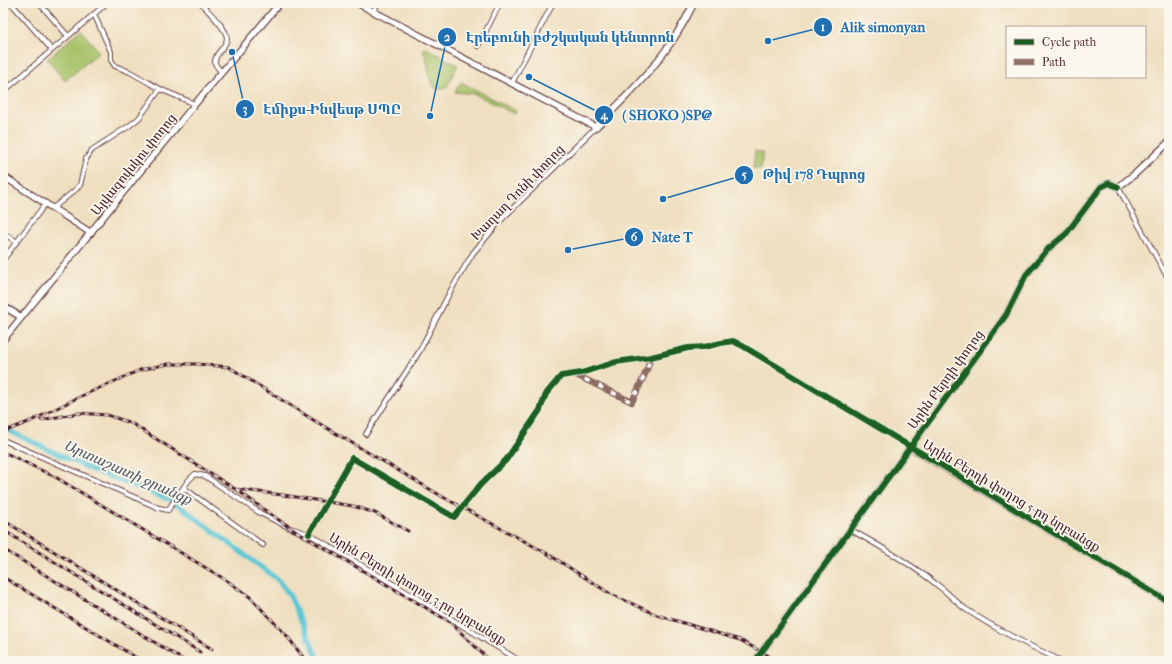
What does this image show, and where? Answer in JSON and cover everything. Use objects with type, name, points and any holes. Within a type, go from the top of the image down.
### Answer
[{"type":"street","points":[[3,9],[10,3],[52,50]]},
{"type":"street","points":[[39,3],[68,36]]},
{"type":"street","points":[[3,92],[107,3]]},
{"type":"street","points":[[201,3],[224,29],[227,37],[226,43],[216,57],[215,61],[222,73]]},
{"type":"street","name":"Այվազովսկու փողոց","points":[[3,340],[280,3]]},
{"type":"street","points":[[357,3],[596,127]]},
{"type":"street","points":[[373,12],[378,3]]},
{"type":"street","points":[[478,46],[500,3]]},
{"type":"street","points":[[512,83],[553,3]]},
{"type":"street","name":"Խաղաղ Դոնի փողոց","points":[[366,434],[418,352],[451,290],[473,253],[500,221],[637,86],[653,68],[683,25],[694,3]]},
{"type":"street","points":[[94,14],[111,52],[112,60],[115,66],[130,72],[160,89],[196,104]]},
{"type":"street","points":[[53,208],[80,185],[86,159],[92,150],[139,118],[160,89]]},
{"type":"street","points":[[1169,142],[1135,174],[1118,187],[1169,280]]},
{"type":"street","points":[[3,176],[91,233]]},
{"type":"street","name":"Արին Բերդի փողոց","points":[[756,661],[1006,315],[1026,275],[1049,248],[1066,234],[1101,187],[1109,183],[1118,187]]},
{"type":"street","points":[[3,260],[46,203]]},
{"type":"street","points":[[3,233],[17,242]]},
{"type":"street","points":[[3,306],[21,318]]},
{"type":"street","name":"Արին Բերդի փողոց 5-րդ նրբանցք","points":[[309,534],[352,458],[454,517],[481,484],[506,460],[540,410],[546,394],[561,376],[574,374],[616,362],[651,357],[688,348],[704,347],[721,342],[733,341],[1169,602]]},
{"type":"street","points":[[574,374],[632,402],[646,372],[651,357]]},
{"type":"street","points":[[3,440],[152,505],[168,510],[184,488],[263,545]]},
{"type":"street","name":"Արին Բերդի փողոց 3-րդ նրբանցք","points":[[184,488],[195,474],[200,474],[260,513],[290,528],[309,534],[520,661]]},
{"type":"street","points":[[851,530],[894,555],[937,584],[964,608],[1018,640],[1061,661]]},
{"type":"green space","points":[[81,30],[99,52],[65,81],[47,59]]},
{"type":"green space","points":[[426,48],[458,65],[446,88],[436,88],[431,82],[427,59],[423,50]]},
{"type":"green space","points":[[461,82],[516,111],[514,114],[475,94],[455,92]]},
{"type":"green space","points":[[755,151],[763,153],[761,169],[753,168]]},
{"type":"waterway","name":"Արտաշատի ջրանցք","points":[[3,428],[92,470],[170,500],[181,507],[277,579],[289,594],[319,661]]},
{"type":"railway","points":[[3,432],[31,421],[77,398],[140,370],[168,364],[197,364],[229,367],[315,421],[443,497],[548,554],[609,593],[657,615],[740,640],[778,661]]},
{"type":"railway","points":[[41,420],[79,413],[107,415],[131,423],[235,489],[353,506],[375,513],[408,531]]},
{"type":"railway","points":[[3,454],[8,454],[57,478],[226,580],[250,597],[287,636],[306,661]]},
{"type":"railway","points":[[237,490],[290,528],[450,622],[490,661]]},
{"type":"railway","points":[[3,520],[212,649]]},
{"type":"railway","points":[[3,530],[200,652]]},
{"type":"railway","points":[[3,549],[185,661]]},
{"type":"railway","points":[[3,577],[142,661]]},
{"type":"marked path","points":[[576,375],[632,402],[646,372],[651,357]]},
{"type":"cycle path","points":[[755,661],[1006,315],[1026,275],[1049,248],[1066,234],[1101,187],[1109,183],[1118,187]]},
{"type":"cycle path","points":[[309,534],[352,458],[454,517],[481,484],[506,460],[540,410],[546,394],[561,376],[581,373],[616,362],[651,357],[688,348],[704,347],[733,341],[1169,602]]},
{"type":"place","name":"Alik simonyan","points":[[768,41]]},
{"type":"place","name":"Էմիքս-Ինվեսթ ՍՊԸ","points":[[232,52]]},
{"type":"place","name":"( SHOKO )SP@","points":[[529,77]]},
{"type":"place","name":"Էրեբունի բժշկական կենտրոն","points":[[430,116]]},
{"type":"place","name":"Թիվ 178 Դպրոց","points":[[663,199]]},
{"type":"place","name":"Nate T","points":[[568,250]]}]
